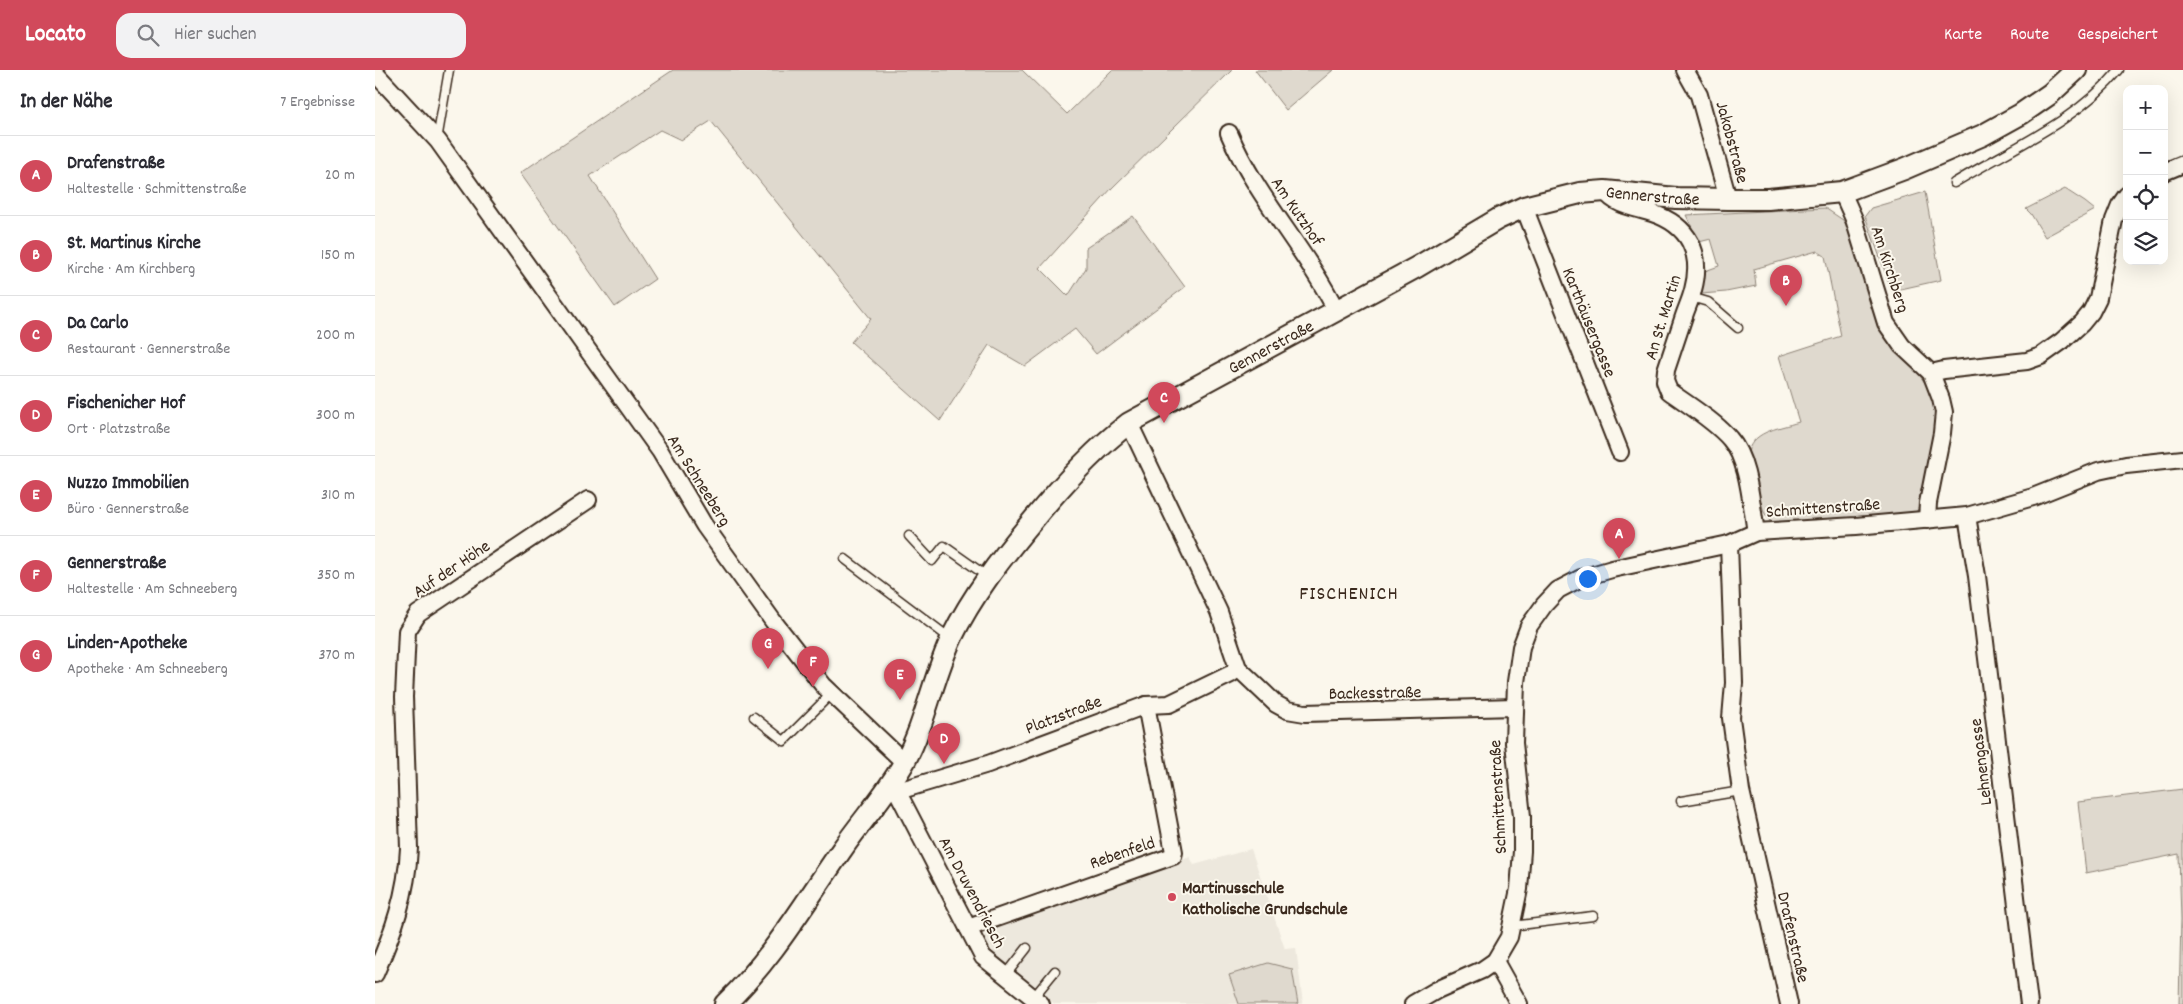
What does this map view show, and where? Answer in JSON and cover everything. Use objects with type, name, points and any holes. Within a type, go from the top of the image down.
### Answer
[{"type":"street","name":"Jakobstraße","points":[[1685,70],[1699,95],[1728,199]]},
{"type":"street","name":"Gennerstraße","points":[[725,1004],[748,982],[790,928],[842,849],[894,786],[928,706],[951,639],[971,601],[1014,543],[1071,476],[1106,440],[1129,423],[1417,267],[1498,219],[1523,207],[1580,193],[1605,191],[1676,198],[1728,199],[1769,199],[1842,192],[1904,169],[1983,135],[2021,114],[2050,94],[2071,72]]},
{"type":"street","name":"Am Schneeberg","points":[[375,73],[437,140],[660,451],[704,524],[773,621],[823,685],[904,762]]},
{"type":"street","name":"Am Kutzhof","points":[[1229,133],[1241,161],[1323,284],[1336,310]]},
{"type":"street","points":[[2168,170],[2183,164]]},
{"type":"street","name":"An St. Martin","points":[[1605,191],[1610,198],[1655,214],[1680,226],[1690,240],[1697,265],[1691,297],[1666,370],[1665,381],[1669,391],[1731,439],[1746,474],[1756,532]]},
{"type":"street","name":"Am Kirchberg","points":[[1842,192],[1854,219],[1886,323],[1902,346],[1931,373],[1941,399],[1944,412],[1942,433],[1928,503],[1927,520]]},
{"type":"street","points":[[1931,373],[2027,361],[2041,356],[2075,329],[2091,312],[2098,298],[2115,220],[2123,201]]},
{"type":"street","name":"Karthäusergasse","points":[[1523,207],[1620,452]]},
{"type":"street","points":[[1129,423],[1219,612],[1238,668]]},
{"type":"street","name":"Schmittenstraße","points":[[1413,1004],[1437,990],[1483,970],[1495,961],[1503,949],[1512,926],[1519,889],[1522,851],[1522,816],[1514,743],[1514,707],[1521,647],[1529,626],[1558,590],[1581,578],[1613,569],[1729,544],[1756,532],[1967,516],[2033,497],[2098,471],[2126,465],[2183,459]]},
{"type":"street","name":"Auf der Höhe","points":[[375,974],[389,943],[404,898],[408,870],[409,848],[404,697],[407,630],[418,614],[588,500]]},
{"type":"street","name":"Lehnengasse","points":[[1967,516],[1977,576],[2029,1004]]},
{"type":"street","name":"Drafenstraße","points":[[1729,544],[1734,683],[1731,718],[1741,791],[1789,1004]]},
{"type":"street","name":"Backesstraße","points":[[1238,668],[1281,707],[1305,713],[1514,707]]},
{"type":"street","name":"Platzstraße","points":[[894,786],[988,764],[1146,705],[1169,704],[1231,674],[1238,668]]},
{"type":"street","name":"Rebenfeld","points":[[967,928],[1173,856],[1174,852],[1146,705]]},
{"type":"street","name":"Am Druvendriesch","points":[[894,786],[983,957],[1037,1001]]},
{"type":"street","points":[[1495,961],[1519,1004]]},
{"type":"lane","points":[[437,140],[449,70]]},
{"type":"lane","points":[[1954,183],[2071,114],[2105,86],[2119,70]]},
{"type":"lane","points":[[1691,297],[1708,302],[1738,328]]},
{"type":"lane","points":[[909,536],[933,561],[944,546],[988,577]]},
{"type":"lane","points":[[845,559],[951,639]]},
{"type":"lane","points":[[754,717],[784,741],[832,693]]},
{"type":"lane","points":[[1681,802],[1741,791]]},
{"type":"lane","points":[[1512,926],[1593,916]]},
{"type":"lane","points":[[1005,976],[1027,948]]},
{"type":"lane","points":[[1037,1001],[1055,971]]},
{"type":"shaded area","points":[[673,70],[1022,70],[1067,114],[1112,70],[1232,70],[1112,188],[1040,268],[1068,296],[1086,268],[1086,248],[1133,216],[1185,287],[1096,354],[1075,329],[1025,366],[989,345],[940,421],[851,342],[871,319],[711,121],[681,140],[660,130],[590,176],[655,279],[615,307],[520,173]]},
{"type":"shaded area","points":[[1255,70],[1333,70],[1286,110]]},
{"type":"shaded area","points":[[2065,189],[2095,210],[2045,237],[2026,209]]},
{"type":"shaded area","points":[[1925,192],[1941,280],[1892,291],[1865,216],[1871,208]]},
{"type":"shaded area","points":[[1825,208],[1843,220],[1853,236],[1876,318],[1889,342],[1918,373],[1932,393],[1939,411],[1923,500],[1915,514],[1777,524],[1769,520],[1764,512],[1747,457],[1749,448],[1759,436],[1774,429],[1799,422],[1779,356],[1841,336],[1825,256],[1817,251],[1754,269],[1756,286],[1726,292],[1701,294],[1705,271],[1719,266],[1711,239],[1699,242],[1686,215]]},
{"type":"shaded area","points":[[2183,789],[2183,1004],[2179,1004],[2181,919],[2179,854],[2086,873],[2078,802]]},
{"type":"shaded area","name":"Martinusschule Katholische Grundschule","points":[[1251,849],[1285,949],[1296,948],[1303,1004],[1055,1004],[998,959],[984,938],[986,930],[1190,857],[1194,865]]},
{"type":"shaded area","points":[[1268,963],[1292,969],[1298,1004],[1239,1004],[1229,975]]},
{"type":"place","name":"St. Martinus Kirche","points":[[1786,306]]},
{"type":"place","name":"Da Carlo","points":[[1164,423]]},
{"type":"place","name":"Drafenstraße","points":[[1619,559]]},
{"type":"place","name":"Linden-Apotheke","points":[[768,669]]},
{"type":"place","name":"Gennerstraße","points":[[813,687]]},
{"type":"place","name":"Nuzzo Immobilien","points":[[900,700]]},
{"type":"place","name":"Fischenicher Hof","points":[[944,764]]},
{"type":"place","name":"Martinusschule Katholische Grundschule","points":[[1172,897]]},
{"type":"district","name":"FISCHENICH","points":[[1349,592]]}]
